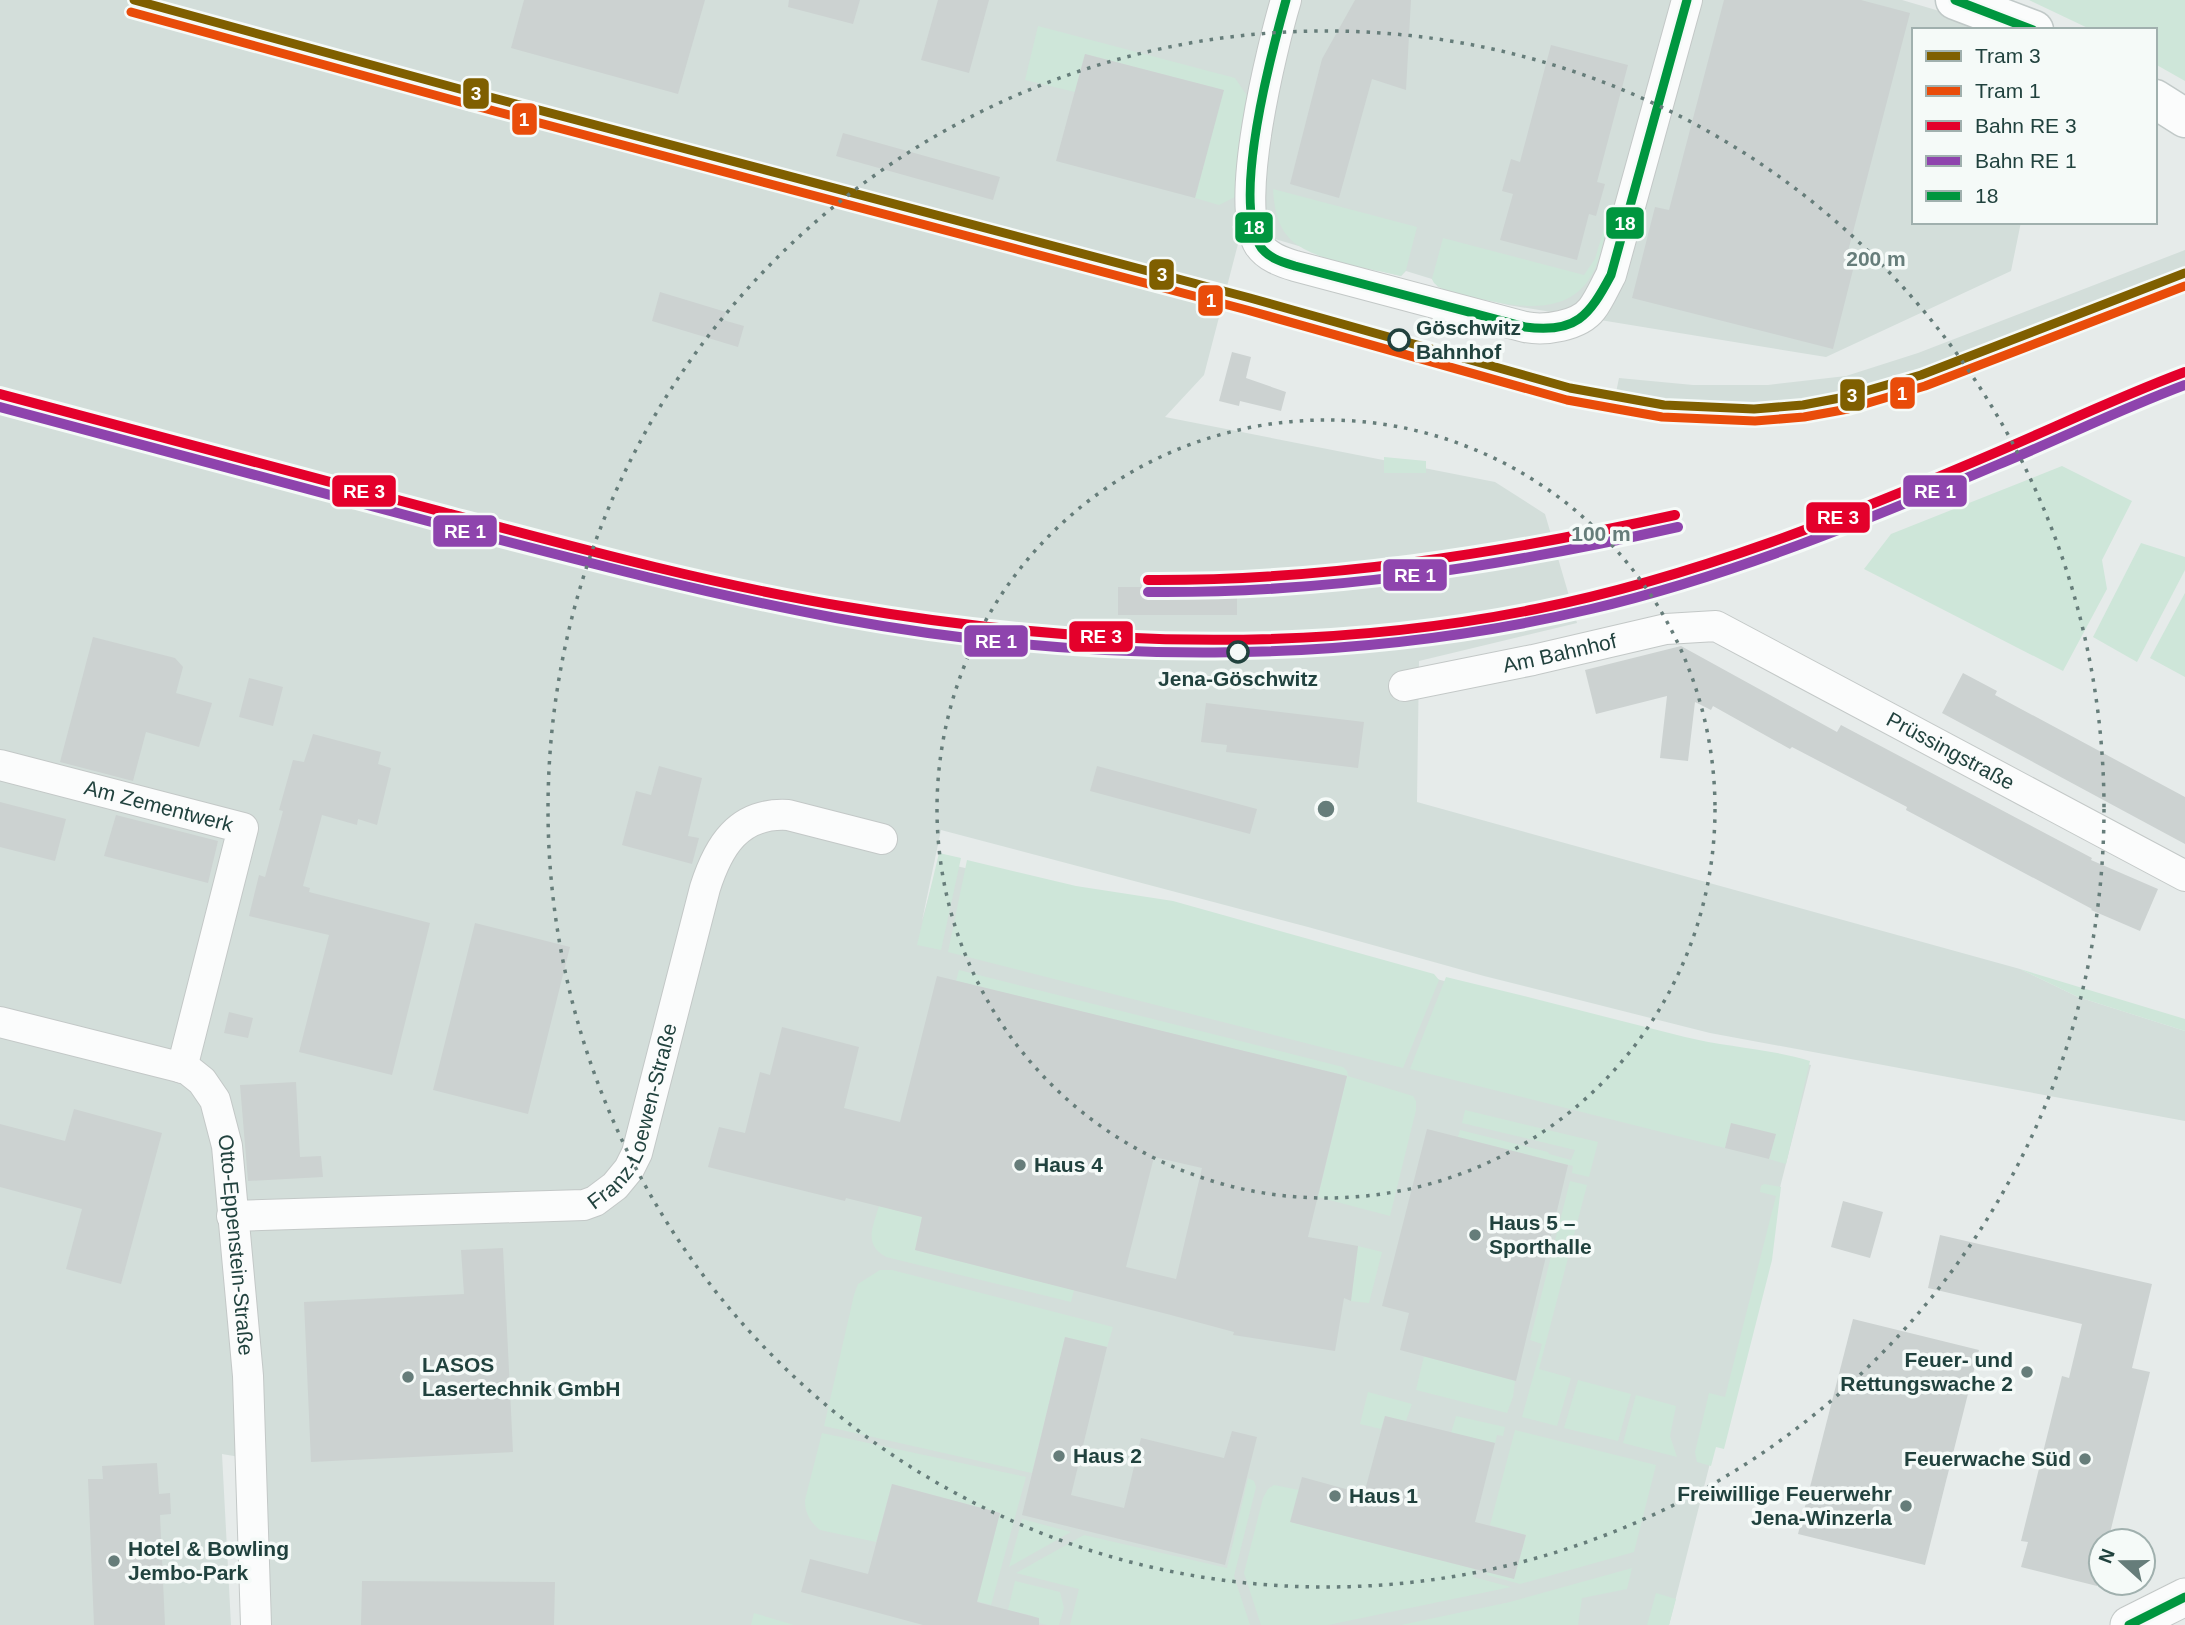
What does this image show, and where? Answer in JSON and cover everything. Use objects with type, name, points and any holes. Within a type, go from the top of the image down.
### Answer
[{"type":"main road","points":[[1955,0],[2029,28]]},
{"type":"street","points":[[1286,0],[1272,50],[1252,165],[1249,210],[1259,246],[1277,260],[1530,328],[1564,326],[1591,312],[1611,275],[1687,0]]},
{"type":"street","name":"Am Bahnhof","points":[[1404,686],[1666,629],[1716,626]]},
{"type":"street","name":"Prüssingstraße","points":[[1716,626],[2185,876]]},
{"type":"street","name":"Am Zementwerk","points":[[0,765],[243,828],[182,1068]]},
{"type":"street","name":"Franz-Loewen-Straße","points":[[232,1216],[523,1208],[584,1205],[595,1201],[624,1177],[637,1153],[705,888],[718,853],[728,838],[751,822],[776,814],[882,839]]},
{"type":"street","name":"Otto-Eppenstein-Straße","points":[[0,1021],[182,1068],[194,1074],[209,1090],[222,1122],[227,1146],[248,1376],[256,1625]]},
{"type":"street","points":[[2129,1625],[2185,1597]]},
{"type":"shaded area","points":[[0,0],[1902,0],[1986,28],[1912,28],[1912,224],[2021,224],[2011,271],[1826,357],[1508,305],[1438,287],[1432,279],[1406,271],[1401,276],[1326,258],[1302,247],[1232,226],[1238,244],[1204,375],[1165,417],[1495,482],[1545,514],[1577,623],[1419,661],[1417,802],[2020,969],[2078,997],[2185,1031],[2185,1121],[1710,1033],[1484,976],[941,830],[922,921],[938,862],[1275,937],[1664,1038],[1811,1065],[1669,1625],[264,1625],[257,1460],[222,1454],[231,1625],[0,1625]]},
{"type":"shaded area","points":[[2185,250],[2185,279],[2083,321],[1893,392],[1795,412],[1700,415],[1613,407],[1619,378],[1693,385],[1768,385],[1846,376],[1918,353]]},
{"type":"green space","points":[[2029,0],[2185,0],[2185,81],[2157,65],[2157,28],[2088,28]]},
{"type":"green space","points":[[1038,26],[1235,78],[1248,97],[1235,197],[1219,205],[1195,198],[1223,90],[1085,54],[1075,92],[1025,80]]},
{"type":"green space","points":[[1273,189],[1417,227],[1406,270],[1401,276],[1328,259],[1302,248],[1282,229],[1275,209]]},
{"type":"green space","points":[[1607,218],[1609,219],[1598,261],[1590,278],[1580,290],[1554,304],[1523,306],[1468,297],[1446,291],[1432,279],[1443,238],[1584,275],[1595,259]]},
{"type":"green space","points":[[1384,457],[1426,461],[1426,473],[1384,473]]},
{"type":"green space","points":[[2062,466],[2132,501],[2102,560],[2107,589],[2063,671],[1864,569],[1891,534]]},
{"type":"green space","points":[[2141,543],[2185,557],[2185,570],[2137,662],[2093,637]]},
{"type":"green space","points":[[2185,593],[2185,677],[2150,658]]},
{"type":"green space","points":[[939,853],[961,858],[941,950],[917,945]]},
{"type":"green space","points":[[967,860],[1076,886],[1173,901],[1434,974],[1439,980],[1403,1068],[948,952]]},
{"type":"green space","points":[[2020,969],[2185,1019],[2185,1031],[2078,997]]},
{"type":"green space","points":[[959,970],[1343,1067],[1348,1076],[1413,1096],[1416,1110],[1390,1216],[1318,1197],[1347,1076],[956,981]]},
{"type":"green space","points":[[1446,977],[1685,1037],[1810,1061],[1786,1164],[1769,1159],[1775,1135],[1731,1124],[1725,1148],[1410,1069]]},
{"type":"green space","points":[[1465,1110],[1598,1142],[1589,1177],[1572,1173],[1573,1166],[1458,1137],[1460,1130],[1571,1160],[1575,1150],[1462,1123]]},
{"type":"green space","points":[[1570,1181],[1587,1185],[1539,1369],[1571,1378],[1557,1426],[1522,1417],[1542,1344],[1530,1340]]},
{"type":"green space","points":[[1764,1184],[1781,1187],[1772,1260],[1724,1449],[1716,1447],[1711,1466],[1697,1462],[1695,1452],[1709,1393],[1725,1397],[1776,1196],[1760,1192]]},
{"type":"green space","points":[[879,1206],[922,1217],[915,1250],[1074,1290],[1071,1302],[886,1257],[872,1241]]},
{"type":"green space","points":[[1358,1246],[1382,1252],[1369,1303],[1350,1301]]},
{"type":"green space","points":[[880,1270],[892,1270],[1113,1327],[1107,1347],[1065,1337],[1032,1473],[824,1426],[854,1295],[858,1284]]},
{"type":"green space","points":[[1424,1356],[1515,1381],[1507,1413],[1416,1390]]},
{"type":"green space","points":[[1578,1380],[1631,1394],[1618,1441],[1564,1428]]},
{"type":"green space","points":[[1368,1392],[1412,1404],[1406,1421],[1385,1416],[1381,1429],[1360,1424]]},
{"type":"green space","points":[[1636,1395],[1676,1406],[1670,1436],[1677,1457],[1623,1443]]},
{"type":"green space","points":[[1456,1416],[1505,1427],[1503,1436],[1497,1435],[1495,1443],[1451,1433]]},
{"type":"green space","points":[[1515,1430],[1656,1465],[1634,1552],[1520,1584],[1487,1575],[1487,1572],[1514,1578],[1526,1535],[1490,1525]]},
{"type":"green space","points":[[822,1433],[1026,1477],[991,1605],[950,1594],[949,1557],[986,1567],[1000,1513],[892,1484],[876,1542],[820,1530],[809,1517],[805,1500]]},
{"type":"green space","points":[[1248,1478],[1254,1481],[1256,1487],[1234,1576],[1250,1625],[1070,1625],[1079,1589],[1016,1573],[1084,1535],[1227,1568]]},
{"type":"green space","points":[[1274,1485],[1299,1490],[1291,1522],[1475,1569],[1473,1577],[1511,1587],[1328,1625],[1261,1625],[1244,1573],[1263,1498]]},
{"type":"green space","points":[[1022,1519],[1071,1532],[1009,1567]]},
{"type":"green space","points":[[1632,1568],[1627,1589],[1582,1598],[1578,1625],[1401,1625],[1510,1602]]},
{"type":"green space","points":[[1015,1581],[1060,1592],[1064,1608],[1059,1625],[1032,1621],[1033,1616],[1008,1610]]},
{"type":"green space","points":[[1656,1593],[1676,1599],[1669,1625],[1647,1625]]},
{"type":"green space","points":[[754,1613],[794,1625],[751,1625]]},
{"type":"building","points":[[524,0],[705,0],[678,94],[511,48]]},
{"type":"building","points":[[789,0],[860,0],[853,24],[788,7]]},
{"type":"building","points":[[938,0],[989,0],[969,73],[921,60]]},
{"type":"building","points":[[1355,0],[1411,0],[1406,90],[1372,79],[1339,198],[1290,184],[1322,59]]},
{"type":"building","points":[[1724,0],[1861,0],[1910,13],[1847,255],[1856,258],[1833,349],[1632,298],[1655,207],[1669,210]]},
{"type":"building","points":[[1551,45],[1628,65],[1597,182],[1605,184],[1596,216],[1589,214],[1577,260],[1500,240],[1513,194],[1502,191],[1511,159],[1520,162]]},
{"type":"building","points":[[1085,54],[1224,90],[1195,198],[1056,161]]},
{"type":"building","points":[[843,133],[1000,177],[993,200],[836,156]]},
{"type":"building","points":[[660,292],[726,312],[723,320],[744,326],[738,347],[652,321]]},
{"type":"building","points":[[1232,352],[1251,357],[1246,378],[1286,392],[1281,411],[1240,401],[1239,406],[1219,401]]},
{"type":"building","points":[[1118,587],[1237,587],[1237,615],[1118,615]]},
{"type":"building","points":[[93,637],[175,658],[183,667],[176,693],[212,703],[199,747],[146,732],[133,781],[60,762]]},
{"type":"building","points":[[1681,646],[1837,732],[1841,725],[2092,858],[2091,860],[2158,889],[2140,931],[2091,910],[1906,810],[1907,807],[1792,747],[1790,749],[1713,706],[1711,710],[1695,702],[1688,761],[1660,758],[1667,696],[1596,714],[1585,670]]},
{"type":"building","points":[[1963,673],[1997,691],[1995,695],[2185,797],[2185,844],[1942,713]]},
{"type":"building","points":[[249,678],[283,687],[273,726],[239,717]]},
{"type":"building","points":[[1206,703],[1364,722],[1358,768],[1226,752],[1227,745],[1201,742]]},
{"type":"building","points":[[313,734],[381,752],[378,764],[391,768],[377,825],[358,819],[357,825],[322,815],[303,886],[310,888],[309,892],[430,923],[392,1075],[299,1052],[329,935],[249,916],[259,875],[265,877],[283,811],[279,810],[293,760],[304,762]]},
{"type":"building","points":[[659,766],[702,778],[688,836],[699,838],[692,864],[622,845],[636,791],[651,795]]},
{"type":"building","points":[[1097,766],[1257,809],[1250,834],[1090,791]]},
{"type":"building","points":[[0,802],[66,819],[55,861],[0,847]]},
{"type":"building","points":[[116,815],[218,841],[208,883],[104,856]]},
{"type":"building","points":[[475,923],[570,947],[528,1114],[433,1090]]},
{"type":"building","name":"Haus 4","points":[[937,976],[1347,1076],[1308,1237],[1358,1246],[1351,1301],[1344,1298],[1335,1351],[1233,1335],[1234,1332],[1167,1314],[915,1250],[922,1217],[708,1167],[719,1127],[745,1133],[760,1072],[770,1075],[782,1027],[859,1047],[844,1108],[900,1122]],"holes":[[[1154,1157],[1202,1168],[1176,1279],[1126,1267]]]},
{"type":"building","points":[[229,1012],[253,1018],[248,1038],[224,1033]]},
{"type":"building","points":[[296,1082],[300,1157],[321,1156],[323,1177],[248,1181],[240,1085]]},
{"type":"building","points":[[74,1109],[162,1133],[121,1284],[66,1269],[82,1209],[0,1187],[0,1124],[65,1141]]},
{"type":"building","points":[[1731,1123],[1776,1134],[1769,1159],[1725,1148]]},
{"type":"building","name":"Haus 5 – Sporthalle","points":[[1427,1129],[1568,1165],[1516,1381],[1400,1350],[1409,1313],[1382,1306]]},
{"type":"building","points":[[1843,1201],[1883,1212],[1870,1258],[1831,1247]]},
{"type":"building","points":[[1940,1235],[2152,1284],[2132,1368],[2150,1372],[2111,1527],[2087,1527],[2087,1584],[2021,1567],[2028,1542],[2021,1541],[2062,1376],[2069,1378],[2082,1324],[1928,1288]]},
{"type":"building","name":"LASOS Lasertechnik GmbH","points":[[503,1248],[513,1452],[311,1462],[304,1302],[464,1294],[461,1250]]},
{"type":"building","points":[[1853,1319],[1979,1350],[1925,1565],[1798,1534]]},
{"type":"building","name":"Haus 2","points":[[1065,1337],[1107,1347],[1071,1495],[1124,1508],[1141,1438],[1224,1458],[1232,1431],[1257,1437],[1225,1565],[1022,1515]]},
{"type":"building","name":"Haus 1","points":[[1385,1416],[1495,1443],[1475,1522],[1526,1535],[1514,1579],[1290,1522],[1302,1477],[1364,1494]]},
{"type":"building","points":[[157,1463],[159,1494],[170,1493],[171,1514],[160,1515],[165,1625],[94,1625],[88,1479],[103,1479],[102,1466]]},
{"type":"building","points":[[892,1484],[1000,1513],[977,1602],[1039,1618],[1039,1625],[923,1625],[801,1592],[810,1559],[868,1574]]},
{"type":"building","points":[[362,1581],[555,1582],[554,1625],[361,1625]]},
{"type":"tram line","name":"3","points":[[134,0],[1250,298],[1570,388],[1664,405],[1754,409],[1803,405],[1845,397],[1921,375],[2185,273]]},
{"type":"tram line","name":"1","points":[[131,12],[1247,310],[1567,400],[1662,417],[1755,421],[1804,417],[1848,409],[1925,386],[2185,286]]},
{"type":"transit line","name":"18","points":[[1286,0],[1264,88],[1252,160],[1252,222],[1262,249],[1274,258],[1295,266],[1525,327],[1542,328],[1557,328],[1579,319],[1588,311],[1611,275],[1687,0]]},
{"type":"transit line","name":"18","points":[[1955,0],[2028,28]]},
{"type":"transit line","points":[[0,394],[540,538],[795,598],[933,620],[1019,630],[1191,640],[1364,634],[1450,624],[1595,596],[1712,562],[1828,521],[2185,372]]},
{"type":"transit line","points":[[0,407],[537,550],[786,608],[930,633],[1024,644],[1119,651],[1214,652],[1309,649],[1404,641],[1498,628],[1643,596],[1797,546],[2185,385]]},
{"type":"transit line","points":[[1148,580],[1281,576],[1413,562],[1479,553],[1675,515]]},
{"type":"transit line","points":[[1148,592],[1281,588],[1414,575],[1547,554],[1678,527]]},
{"type":"transit line","name":"18","points":[[2129,1625],[2185,1597]]},
{"type":"place","name":"Göschwitz Bahnhof","points":[[1399,340]]},
{"type":"place","name":"Jena-Göschwitz","points":[[1238,652]]},
{"type":"place","name":"Haus 4","points":[[1020,1165]]},
{"type":"place","name":"Haus 5 – Sporthalle","points":[[1475,1235]]},
{"type":"place","name":"Feuer- und Rettungswache 2","points":[[2027,1372]]},
{"type":"place","name":"LASOS Lasertechnik GmbH","points":[[408,1377]]},
{"type":"place","name":"Haus 2","points":[[1059,1456]]},
{"type":"place","name":"Feuerwache Süd","points":[[2085,1459]]},
{"type":"place","name":"Haus 1","points":[[1335,1496]]},
{"type":"place","name":"Freiwillige Feuerwehr Jena-Winzerla","points":[[1906,1506]]},
{"type":"place","name":"Hotel & Bowling Jembo-Park","points":[[114,1561]]}]
